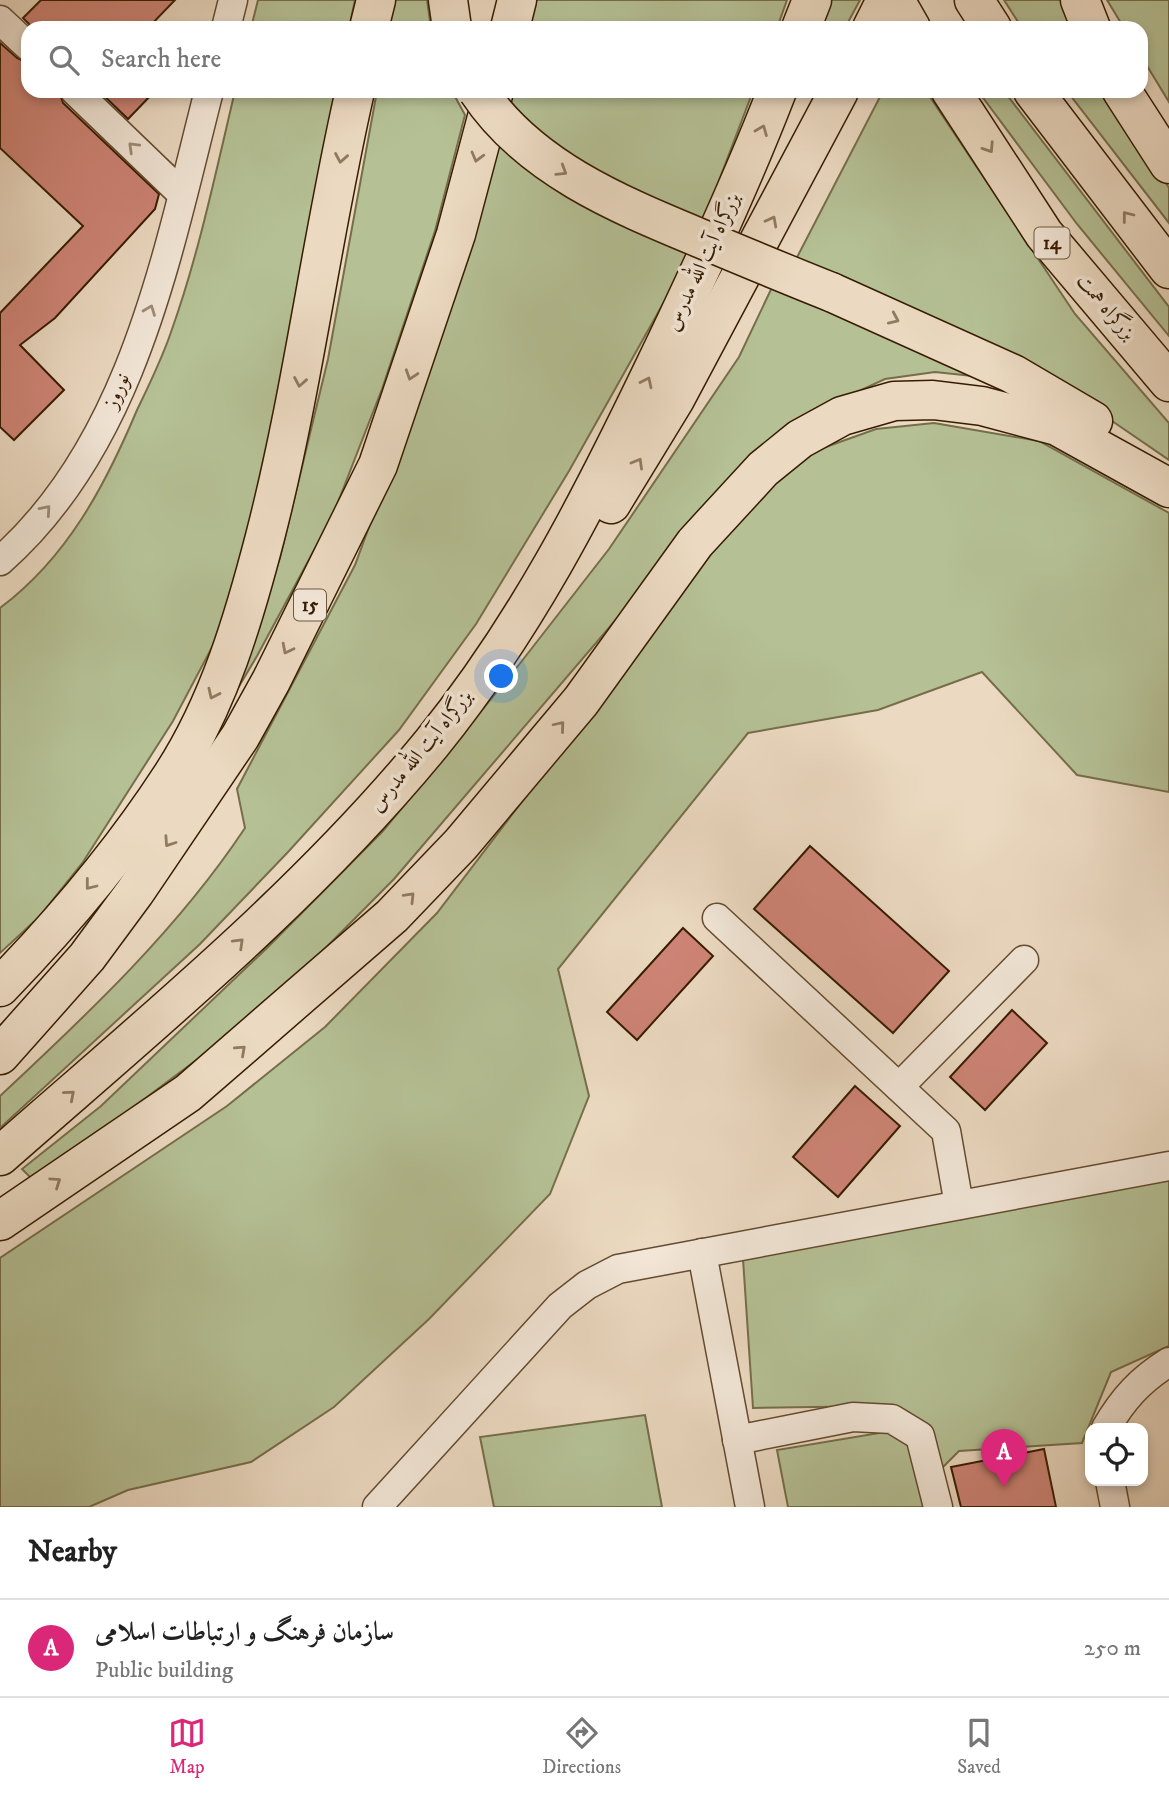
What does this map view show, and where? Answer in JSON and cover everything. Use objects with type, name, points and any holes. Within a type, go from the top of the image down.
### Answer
[{"type":"highway","points":[[371,21],[376,0]]},
{"type":"highway","points":[[448,0],[451,21]]},
{"type":"highway","points":[[512,21],[517,0]]},
{"type":"highway","points":[[804,21],[812,0]]},
{"type":"highway","points":[[876,21],[886,0]]},
{"type":"highway","points":[[895,0],[907,21]]},
{"type":"highway","points":[[974,0],[988,21]]},
{"type":"highway","points":[[1080,0],[1088,21]]},
{"type":"highway","points":[[0,987],[55,930],[174,773],[221,676],[245,612],[288,448],[354,98]]},
{"type":"highway","points":[[484,98],[526,144],[582,183],[624,207],[831,292],[1013,374],[1120,438],[1169,473]]},
{"type":"highway","name":"15","points":[[0,1055],[87,957],[135,892],[240,737],[271,681],[378,465],[456,234],[492,98]]},
{"type":"highway","name":"بزرگراه آیت الله مدرس","points":[[0,1156],[168,1011],[367,817],[433,741],[537,595],[598,484],[697,279],[774,98]]},
{"type":"highway","points":[[537,595],[621,492],[770,226],[835,98]]},
{"type":"highway","name":"بزرگراه همت","points":[[956,98],[1044,234],[1169,382]]},
{"type":"highway","points":[[1038,98],[1169,269]]},
{"type":"highway","points":[[1127,98],[1169,164]]},
{"type":"highway","points":[[0,1221],[188,1093],[392,916],[461,844],[582,701],[695,543],[763,469],[800,439],[842,416],[894,401],[933,400],[982,406],[1057,426],[1104,449],[1169,488]]},
{"type":"lane","points":[[228,21],[233,0]]},
{"type":"lane","points":[[0,20],[21,40]]},
{"type":"lane","points":[[82,98],[182,194]]},
{"type":"lane","name":"نوروز","points":[[0,561],[76,473],[111,408],[158,289],[207,98]]},
{"type":"lane","points":[[717,918],[946,1131],[959,1205]]},
{"type":"lane","points":[[899,1087],[1024,960]]},
{"type":"lane","points":[[377,1507],[560,1306],[587,1285],[618,1269],[1169,1166]]},
{"type":"lane","points":[[702,1253],[750,1507]]},
{"type":"lane","points":[[1109,1423],[1121,1402],[1144,1377],[1169,1362]]},
{"type":"lane","points":[[737,1440],[853,1417],[892,1419],[920,1436],[938,1507]]},
{"type":"lane","points":[[1111,1486],[1115,1507]]},
{"type":"green space","points":[[258,0],[355,0],[350,21],[253,21]]},
{"type":"green space","points":[[394,0],[427,0],[430,21],[390,21]]},
{"type":"green space","points":[[535,0],[787,0],[780,21],[529,21]]},
{"type":"green space","points":[[831,0],[860,0],[849,21],[824,21]]},
{"type":"green space","points":[[1004,0],[1062,0],[1072,21],[1018,21]]},
{"type":"green space","points":[[1107,0],[1169,0],[1169,102],[1148,68],[1148,21],[1120,21]]},
{"type":"green space","points":[[233,98],[337,98],[280,433],[228,617],[173,721],[83,862],[39,917],[0,953],[0,608],[45,567],[64,543],[82,519],[112,466],[167,342],[190,273]]},
{"type":"green space","points":[[376,98],[456,98],[465,115],[435,231],[382,389],[333,515],[257,656],[219,720],[280,558],[328,359]]},
{"type":"green space","points":[[507,98],[750,98],[691,254],[569,471],[476,624],[399,730],[200,944],[0,1128],[0,1096],[99,1002],[161,936],[219,865],[245,828],[237,789],[355,565],[469,256]]},
{"type":"green space","points":[[879,98],[931,98],[1075,314],[1169,423],[1169,460],[1096,410],[792,267]]},
{"type":"green space","points":[[983,98],[1009,98],[1169,307],[1169,336],[1077,224]]},
{"type":"green space","points":[[1072,98],[1113,98],[1169,188],[1169,223]]},
{"type":"green space","points":[[775,281],[982,377],[935,372],[885,379],[835,402],[631,602],[394,879],[267,1007],[131,1109],[31,1178],[22,1169],[101,1106],[267,948],[383,831],[518,666],[609,549],[739,357]]},
{"type":"green space","points":[[934,423],[1039,441],[1169,513],[1169,792],[1077,775],[982,672],[878,710],[748,733],[558,969],[589,1096],[550,1194],[429,1319],[334,1407],[251,1462],[128,1490],[89,1507],[0,1507],[0,1258],[227,1106],[325,1027],[437,913],[752,500],[809,453],[876,429]]},
{"type":"green space","points":[[1169,1179],[1169,1346],[1111,1372],[1090,1423],[1085,1423],[1082,1443],[959,1451],[942,1468],[884,1406],[753,1408],[743,1259]]},
{"type":"green space","points":[[645,1415],[662,1507],[494,1507],[480,1437]]},
{"type":"green space","points":[[891,1431],[915,1450],[926,1507],[788,1507],[777,1450]]},
{"type":"building","points":[[41,0],[175,0],[155,21],[26,21],[23,18]]},
{"type":"building","points":[[0,43],[21,60],[21,98],[61,98],[63,103],[159,194],[155,209],[55,318],[20,345],[64,390],[14,440],[0,427],[0,313],[83,226],[0,148]]},
{"type":"building","points":[[106,98],[148,98],[128,119]]},
{"type":"building","points":[[810,846],[949,971],[893,1033],[754,909]]},
{"type":"building","points":[[683,928],[713,956],[637,1040],[607,1012]]},
{"type":"building","points":[[1012,1010],[1047,1043],[985,1110],[950,1077]]},
{"type":"building","points":[[855,1086],[900,1126],[838,1197],[793,1157]]},
{"type":"building","points":[[1044,1449],[1056,1507],[961,1507],[951,1467]]},
{"type":"place","name":"سازمان فرهنگ و ارتباطات اسلامی","points":[[1004,1487]]}]
